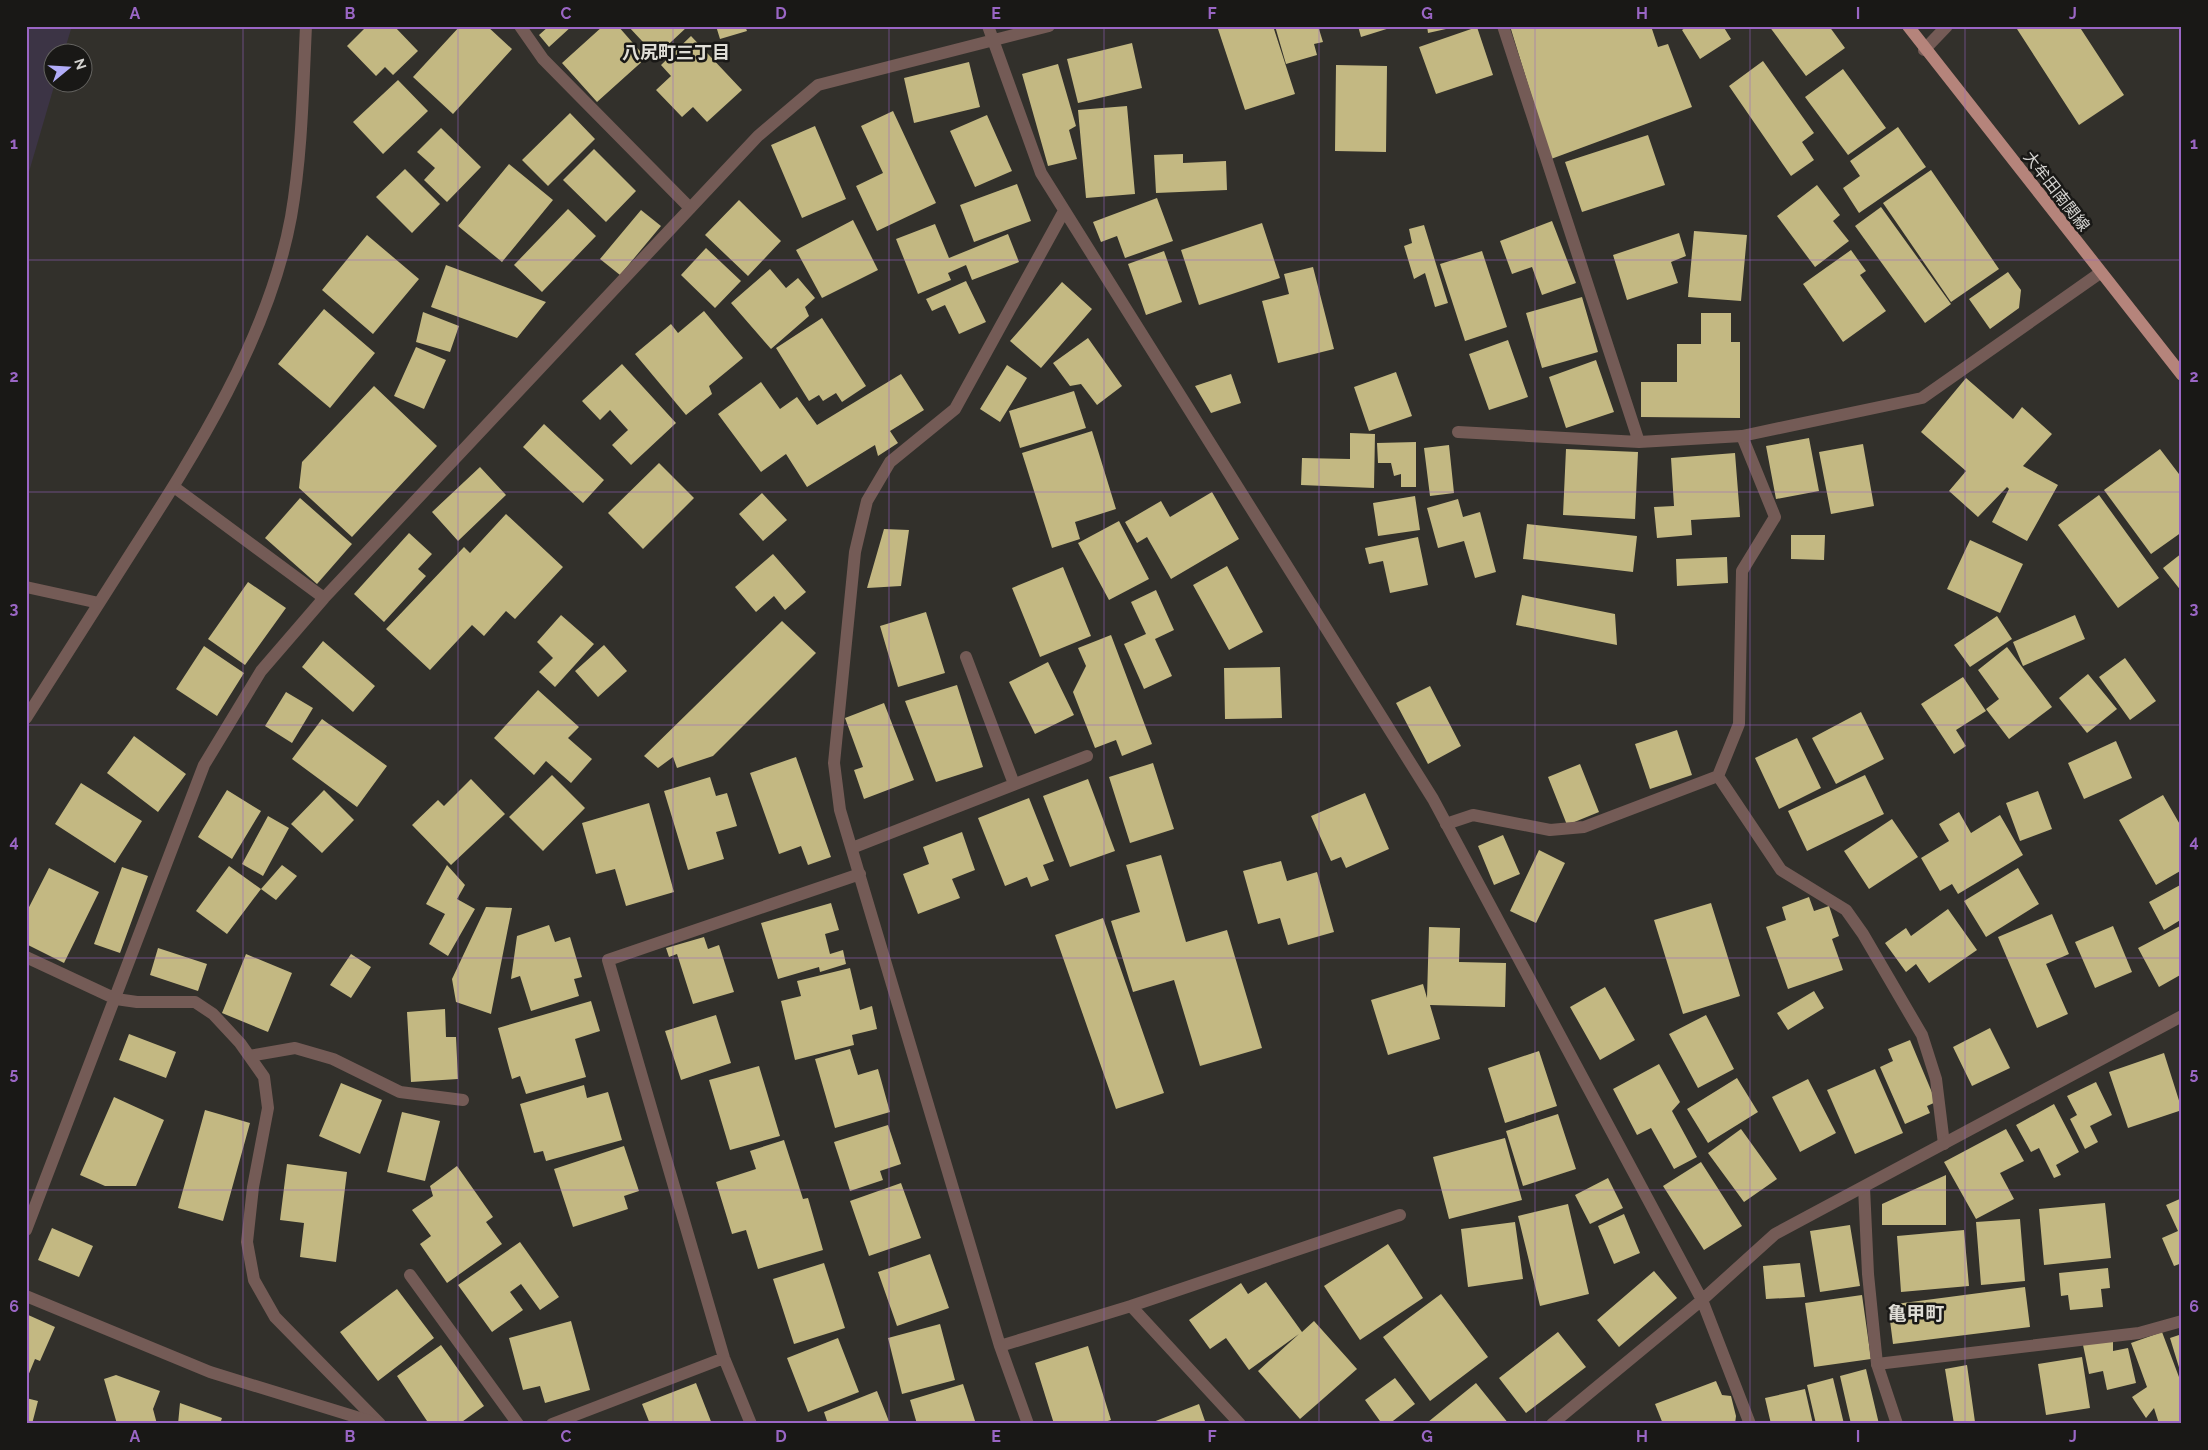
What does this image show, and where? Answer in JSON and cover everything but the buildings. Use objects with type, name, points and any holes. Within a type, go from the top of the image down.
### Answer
[{"type":"main road","name":"大牟田南関線","points":[[1908,26],[1924,50],[2182,375]]},
{"type":"street","points":[[26,718],[174,487],[237,373],[269,298],[290,217],[302,115],[306,26]]},
{"type":"street","points":[[520,26],[543,59],[690,208]]},
{"type":"street","points":[[988,26],[1041,173],[1433,799],[1702,1300],[1750,1424]]},
{"type":"street","points":[[26,1230],[204,766],[261,671],[324,598],[758,136],[818,85],[994,42],[1049,26]]},
{"type":"street","points":[[1503,26],[1639,442]]},
{"type":"street","points":[[1924,50],[1947,26]]},
{"type":"street","points":[[1028,1424],[1000,1346],[840,810],[834,763],[855,552],[867,501],[890,462],[955,409],[1064,211]]},
{"type":"street","points":[[1458,432],[1639,442],[1742,436],[1922,398],[2100,273]]},
{"type":"street","points":[[1446,824],[1473,815],[1550,830],[1584,827],[1718,776],[1739,724],[1742,571],[1774,518],[1742,436]]},
{"type":"street","points":[[174,487],[324,598]]},
{"type":"street","points":[[26,587],[99,603]]},
{"type":"street","points":[[966,657],[1014,784]]},
{"type":"street","points":[[852,848],[1087,756]]},
{"type":"street","points":[[1718,776],[1781,870],[1846,910],[1863,934],[1922,1035],[1936,1079],[1944,1144]]},
{"type":"street","points":[[751,1424],[724,1358],[608,960],[860,874]]},
{"type":"street","points":[[26,958],[116,999],[137,1002],[195,1002],[213,1014],[250,1056],[264,1077],[268,1108],[252,1187],[247,1242],[254,1280],[275,1318],[380,1424]]},
{"type":"street","points":[[1552,1424],[1702,1300],[1775,1234],[2182,1016]]},
{"type":"street","points":[[250,1056],[295,1048],[332,1060],[400,1092],[462,1100]]},
{"type":"street","points":[[1864,1187],[1868,1274],[1877,1364],[1896,1424]]},
{"type":"street","points":[[1000,1346],[1132,1306],[1400,1215]]},
{"type":"street","points":[[410,1275],[518,1424]]},
{"type":"street","points":[[26,1296],[210,1372],[380,1424]]},
{"type":"street","points":[[1132,1306],[1240,1424]]},
{"type":"street","points":[[1877,1364],[2139,1333],[2182,1321]]},
{"type":"street","points":[[552,1424],[724,1358]]},
{"type":"shaded area","points":[[26,26],[72,26],[67,42],[42,42],[42,92],[52,92],[26,182]]},
{"type":"district","name":"八尻町三丁目","points":[[676,53]]},
{"type":"district","name":"亀甲町","points":[[1916,1313]]}]
